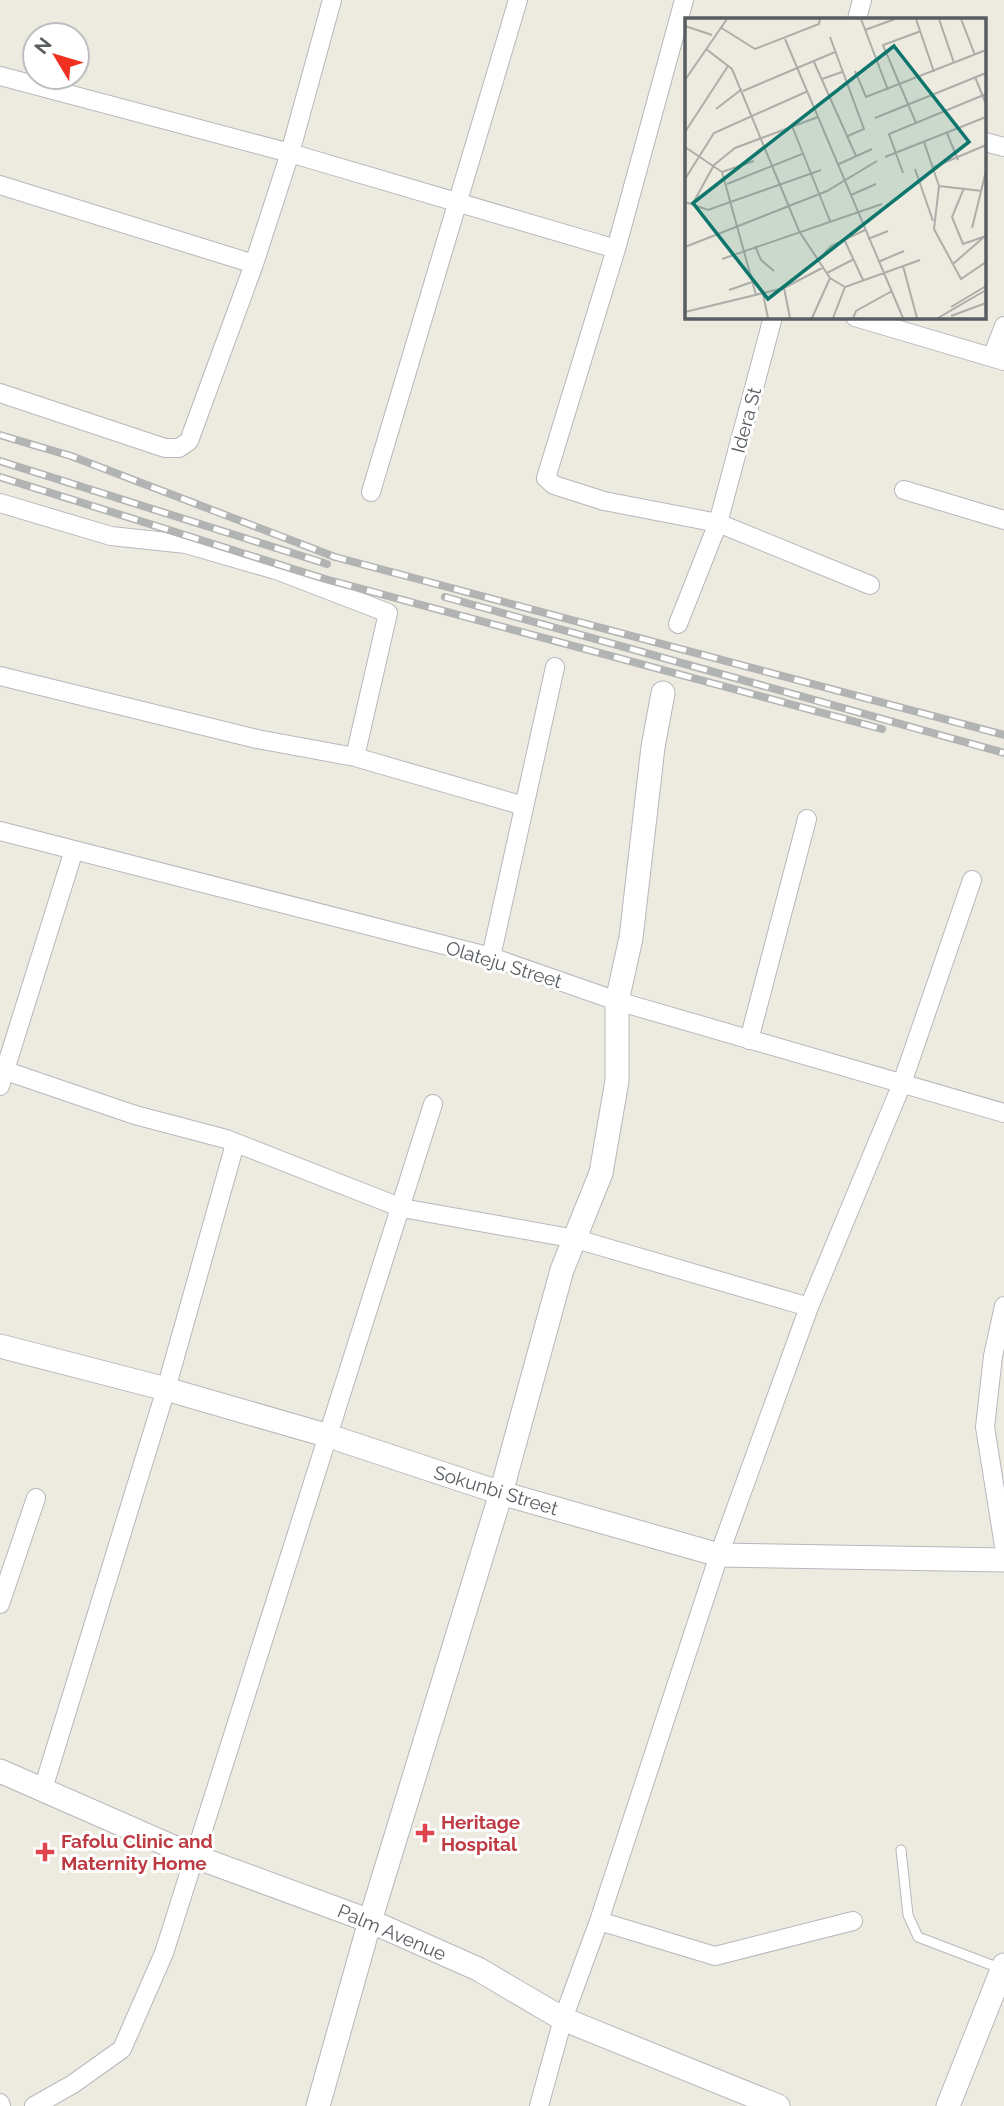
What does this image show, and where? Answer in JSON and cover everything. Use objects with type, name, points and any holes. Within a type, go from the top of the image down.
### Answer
[{"type":"street","points":[[0,393],[165,448],[179,448],[189,441],[254,264],[290,153],[332,0]]},
{"type":"street","points":[[371,492],[518,0]]},
{"type":"street","points":[[684,0],[615,249],[546,478],[554,485],[604,500],[718,523],[870,586]]},
{"type":"street","points":[[857,18],[862,0]]},
{"type":"street","points":[[0,76],[290,153],[615,249]]},
{"type":"street","points":[[986,142],[1004,147]]},
{"type":"street","points":[[0,185],[254,264]]},
{"type":"street","name":"Idera St","points":[[678,624],[718,523],[773,318]]},
{"type":"street","points":[[858,318],[998,359],[1004,326]]},
{"type":"street","points":[[904,490],[1004,520]]},
{"type":"street","points":[[0,503],[111,536],[186,544],[279,570],[388,614],[355,757]]},
{"type":"street","points":[[491,957],[555,667]]},
{"type":"street","points":[[0,676],[257,739],[355,757],[524,807]]},
{"type":"street","points":[[318,2106],[370,1921],[502,1493],[562,1270],[601,1173],[617,1082],[617,1001],[631,938],[653,747],[663,693]]},
{"type":"street","points":[[749,1040],[807,819]]},
{"type":"street","name":"Olateju Street","points":[[0,831],[491,957],[617,1001],[901,1086],[1004,1113]]},
{"type":"street","points":[[74,850],[3,1078],[236,1144],[402,1208],[576,1239],[809,1307]]},
{"type":"street","points":[[539,2106],[563,2020],[719,1555],[809,1307],[901,1086],[972,880]]},
{"type":"street","points":[[34,2106],[73,2084],[122,2049],[164,1953],[433,1104]]},
{"type":"street","points":[[43,1788],[166,1389],[236,1144]]},
{"type":"street","points":[[1004,1309],[993,1356],[985,1427],[1004,1546]]},
{"type":"street","name":"Sokunbi Street","points":[[0,1346],[166,1389],[329,1436],[502,1493],[719,1555],[1004,1560]]},
{"type":"street","points":[[0,1604],[36,1497]]},
{"type":"street","name":"Palm Avenue","points":[[0,1771],[195,1857],[370,1921],[478,1969],[563,2020],[778,2106]]},
{"type":"street","points":[[598,1921],[715,1956],[853,1921]]},
{"type":"street","points":[[948,2106],[1003,1967]]},
{"type":"lane","points":[[901,1850],[908,1915],[918,1937],[1003,1967]]},
{"type":"railway","points":[[0,435],[71,456],[335,557],[1004,735]]},
{"type":"railway","points":[[0,461],[327,564]]},
{"type":"railway","points":[[0,477],[325,579],[882,729]]},
{"type":"railway","points":[[445,597],[1004,753]]},
{"type":"place","name":"Heritage Hospital","points":[[425,1833]]},
{"type":"place","name":"Fafolu Clinic and Maternity Home","points":[[45,1852]]}]
